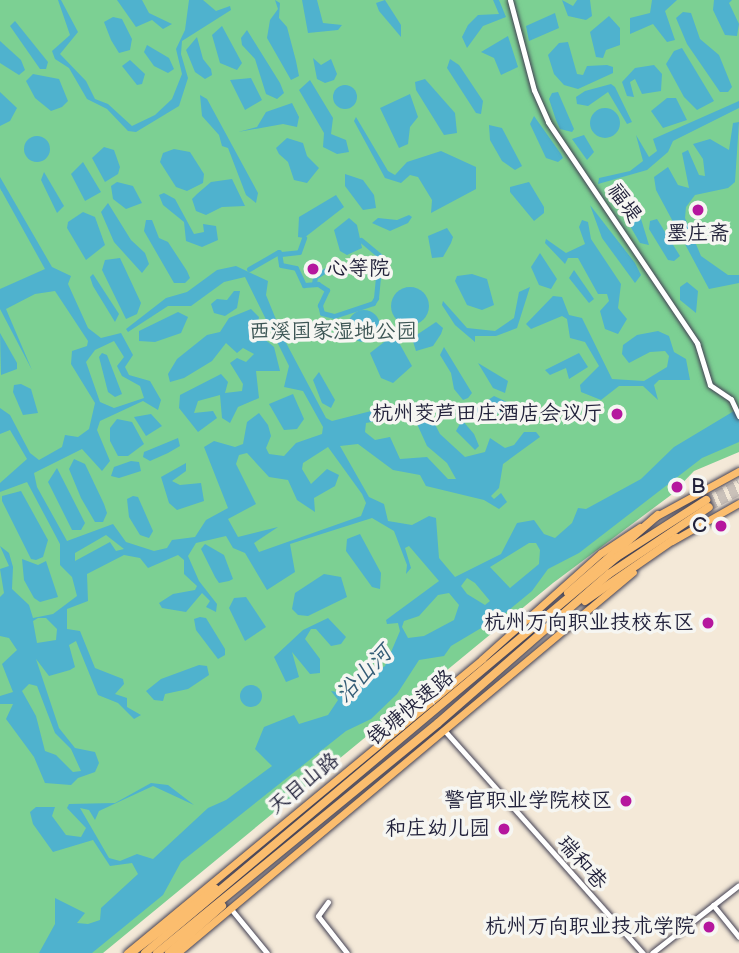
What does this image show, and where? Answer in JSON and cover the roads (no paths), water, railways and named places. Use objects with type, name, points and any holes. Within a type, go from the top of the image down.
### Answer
[{"type":"highway","name":"钱塘快速路","points":[[145,953],[269,856],[533,641],[609,574],[708,503],[634,545],[536,625],[269,856],[157,953]]},
{"type":"highway","points":[[536,625],[592,568],[659,515]]},
{"type":"highway","points":[[533,641],[676,538]]},
{"type":"highway","points":[[129,953],[269,856]]},
{"type":"highway","points":[[169,953],[269,856]]},
{"type":"main road","name":"天目山路","points":[[129,953],[482,659],[601,552],[659,515],[739,471]]},
{"type":"main road","points":[[177,953],[676,538],[739,503]]},
{"type":"street","name":"福堤","points":[[510,0],[534,90],[548,122],[697,343],[710,385],[731,399],[739,416]]},
{"type":"street","name":"瑞和巷","points":[[444,730],[643,953]]},
{"type":"street","points":[[652,953],[739,884]]},
{"type":"street","points":[[328,902],[318,916],[346,953]]},
{"type":"street","points":[[713,905],[739,937]]},
{"type":"street","points":[[231,909],[267,953]]},
{"type":"water","points":[[58,0],[61,0],[78,32],[60,54],[86,81],[95,99],[108,104],[132,126],[155,115],[172,99],[182,74],[176,49],[185,30],[189,0],[203,0],[216,11],[230,6],[231,10],[182,41],[181,54],[188,78],[179,106],[136,132],[128,131],[107,109],[87,99],[69,68],[55,59],[52,51],[70,35]]},
{"type":"water","points":[[117,0],[142,0],[149,13],[172,24],[163,29],[152,20],[136,27]]},
{"type":"water","points":[[275,0],[280,3],[279,18],[287,27],[299,76],[291,80],[267,38],[270,20],[278,9]]},
{"type":"water","points":[[302,0],[317,0],[323,23],[342,25],[338,30],[308,33]]},
{"type":"water","points":[[385,0],[401,25],[401,37],[379,11],[376,3]]},
{"type":"water","points":[[493,0],[499,0],[506,17],[483,26],[467,48],[462,37],[468,25],[478,15],[499,14]]},
{"type":"water","points":[[562,0],[573,6],[577,0],[590,0],[592,16],[586,20],[568,16]]},
{"type":"water","points":[[652,0],[677,0],[665,11],[675,40],[667,42],[653,24],[630,34],[630,18],[650,13]]},
{"type":"water","points":[[714,0],[732,0],[729,3],[739,24],[737,36],[725,35],[713,10]]},
{"type":"water","points":[[683,12],[691,13],[700,39],[719,55],[732,87],[728,92],[720,92],[687,44],[676,18]]},
{"type":"water","points":[[555,13],[559,28],[529,41],[526,26]]},
{"type":"water","points":[[609,16],[620,28],[620,45],[606,50],[603,58],[596,57],[590,32]]},
{"type":"water","points":[[113,17],[122,19],[132,39],[130,50],[119,53],[111,40],[104,22]]},
{"type":"water","points":[[15,21],[48,62],[46,69],[40,69],[10,26]]},
{"type":"water","points":[[222,26],[242,63],[237,70],[220,63],[212,35]]},
{"type":"water","points":[[247,30],[280,83],[284,93],[277,99],[266,94],[255,59],[242,45],[241,38]]},
{"type":"water","points":[[508,36],[518,67],[501,75],[494,58],[481,52]]},
{"type":"water","points":[[197,37],[203,59],[211,69],[212,75],[205,79],[195,72],[186,50]]},
{"type":"water","points":[[0,41],[21,60],[25,70],[19,75],[0,63]]},
{"type":"water","points":[[568,42],[577,74],[583,75],[587,66],[607,65],[613,67],[613,73],[578,89],[564,85],[554,74],[548,55],[559,43]]},
{"type":"water","points":[[147,45],[169,58],[174,69],[168,73],[154,66],[144,52]]},
{"type":"water","points":[[682,48],[714,101],[697,110],[684,97],[666,64],[674,51]]},
{"type":"water","points":[[313,58],[321,65],[331,59],[337,74],[334,80],[325,83],[317,79]]},
{"type":"water","points":[[450,59],[459,65],[483,101],[481,114],[476,113],[447,68]]},
{"type":"water","points":[[130,60],[145,74],[142,84],[137,85],[122,66]]},
{"type":"water","points":[[654,65],[662,74],[661,91],[642,94],[635,79],[630,82],[634,97],[627,96],[622,82],[635,68]]},
{"type":"water","points":[[33,74],[59,79],[68,101],[62,107],[51,111],[35,98],[26,81]]},
{"type":"water","points":[[251,78],[262,100],[245,110],[230,80]]},
{"type":"water","points":[[425,79],[455,113],[457,133],[444,135],[416,90],[415,82]]},
{"type":"water","points":[[310,80],[333,118],[331,134],[346,140],[349,152],[337,154],[323,147],[324,133],[299,90]]},
{"type":"water","points":[[611,84],[632,122],[627,124],[608,92],[588,106],[577,104],[576,97],[585,91]]},
{"type":"water","points":[[345,85],[353,89],[357,97],[353,105],[345,109],[337,105],[333,97],[337,89]]},
{"type":"water","points":[[0,92],[17,108],[10,121],[0,126]]},
{"type":"water","points":[[558,92],[574,129],[572,132],[560,129],[556,120],[549,99],[552,93]]},
{"type":"water","points":[[410,94],[418,117],[410,127],[408,144],[399,148],[380,108]]},
{"type":"water","points":[[200,95],[207,99],[258,193],[256,203],[246,195],[228,148],[222,146],[219,135],[202,116]]},
{"type":"water","points":[[667,98],[676,98],[687,120],[663,128],[651,111]]},
{"type":"water","points":[[739,101],[739,108],[673,141],[668,152],[647,170],[598,184],[599,178],[630,171],[643,161],[636,135],[649,157],[657,151],[653,139]]},
{"type":"water","points":[[292,103],[299,117],[297,127],[283,124],[238,132],[257,127],[266,112]]},
{"type":"water","points":[[605,108],[611,109],[619,117],[619,129],[611,137],[605,138],[599,137],[591,129],[590,123],[591,117],[599,109]]},
{"type":"water","points":[[534,116],[561,154],[563,158],[558,162],[546,158],[530,124]]},
{"type":"water","points":[[356,117],[388,171],[395,175],[407,162],[441,151],[476,167],[476,189],[431,213],[432,200],[418,177],[410,175],[401,183],[385,178],[354,121]]},
{"type":"water","points":[[739,122],[735,182],[728,188],[695,195],[686,207],[685,218],[701,256],[728,275],[739,275],[739,283],[709,289],[656,190],[654,177],[668,167],[678,185],[689,188],[682,153],[688,150],[699,175],[705,176],[703,159],[693,144],[710,139],[729,150],[733,123]]},
{"type":"water","points":[[489,125],[502,128],[522,166],[515,170],[502,161],[490,140]]},
{"type":"water","points":[[584,135],[594,152],[587,160],[572,139]]},
{"type":"water","points":[[37,136],[46,140],[50,149],[46,158],[37,162],[28,158],[24,149],[28,140]]},
{"type":"water","points":[[287,138],[303,143],[307,156],[319,168],[307,183],[294,180],[288,162],[276,148]]},
{"type":"water","points":[[104,147],[114,150],[120,167],[118,174],[105,182],[92,158]]},
{"type":"water","points":[[174,149],[190,152],[204,174],[203,183],[187,191],[176,187],[160,162],[163,153]]},
{"type":"water","points":[[83,162],[101,192],[85,201],[71,174]]},
{"type":"water","points":[[44,172],[64,206],[57,213],[41,180]]},
{"type":"water","points":[[345,174],[363,180],[374,195],[376,208],[363,210],[345,186]]},
{"type":"water","points":[[0,177],[52,267],[71,276],[68,284],[88,328],[101,338],[121,333],[133,355],[125,367],[129,375],[150,381],[161,400],[158,410],[143,401],[100,421],[97,430],[110,461],[102,471],[82,449],[34,473],[37,487],[67,541],[113,524],[126,542],[154,551],[167,548],[172,540],[195,537],[206,520],[228,508],[204,447],[214,441],[235,447],[243,444],[247,422],[259,413],[268,425],[271,436],[266,448],[269,454],[284,456],[296,443],[322,434],[323,427],[303,391],[284,387],[289,366],[245,277],[224,282],[191,306],[168,306],[128,332],[126,329],[166,298],[187,292],[217,270],[236,266],[268,281],[266,295],[284,339],[326,418],[332,421],[383,408],[429,413],[440,434],[465,457],[485,452],[490,438],[505,448],[514,445],[524,432],[536,432],[540,437],[503,464],[499,488],[491,496],[494,499],[501,493],[507,502],[499,509],[484,500],[426,486],[420,475],[393,470],[358,444],[340,446],[369,497],[384,504],[388,521],[412,525],[429,516],[436,518],[439,558],[455,577],[501,554],[517,523],[534,520],[544,534],[555,538],[572,523],[578,508],[586,509],[641,479],[674,447],[739,408],[739,442],[702,458],[579,553],[548,569],[532,591],[503,615],[451,646],[444,656],[419,660],[397,694],[371,719],[346,731],[181,862],[163,895],[92,953],[39,953],[55,924],[55,898],[85,913],[77,923],[88,924],[100,920],[101,908],[138,874],[132,863],[110,866],[93,840],[53,852],[33,824],[30,812],[36,807],[55,807],[52,816],[66,835],[81,837],[86,828],[67,808],[69,804],[115,803],[151,783],[168,785],[194,805],[153,786],[99,811],[95,820],[89,810],[80,808],[109,858],[120,861],[137,854],[153,859],[208,808],[226,800],[272,766],[255,749],[264,727],[294,715],[299,724],[328,715],[338,700],[331,691],[343,693],[385,666],[400,631],[398,623],[387,624],[386,620],[439,581],[409,546],[405,548],[411,568],[406,574],[407,565],[394,531],[372,518],[290,544],[295,572],[267,590],[245,553],[233,548],[226,536],[196,543],[188,556],[199,581],[217,604],[216,612],[206,607],[210,601],[202,593],[186,612],[162,608],[159,603],[173,594],[195,590],[197,586],[184,574],[184,560],[178,555],[148,568],[140,558],[124,555],[87,574],[88,601],[67,609],[67,629],[80,631],[95,668],[123,679],[124,684],[115,694],[127,698],[127,707],[141,715],[134,719],[118,703],[98,695],[76,641],[69,645],[75,667],[70,670],[49,676],[36,659],[59,728],[75,748],[95,752],[99,763],[95,772],[78,778],[71,785],[45,783],[34,757],[6,719],[13,704],[0,704],[0,696],[13,692],[2,664],[17,650],[9,638],[0,636],[0,597],[4,593],[0,569],[9,566],[0,546],[9,553],[13,567],[12,589],[29,605],[33,618],[53,614],[77,596],[72,577],[60,565],[60,544],[27,482],[0,492],[0,483],[27,459],[10,430],[0,434],[0,408],[10,415],[30,453],[39,460],[62,447],[65,435],[78,437],[89,429],[95,403],[71,364],[72,351],[87,346],[88,341],[55,291],[35,294],[6,309],[32,370],[0,309],[0,289],[45,269],[0,188]],"holes":[[[114,341],[124,357],[117,366],[122,376],[140,386],[144,398],[114,408],[100,402],[86,362],[95,350]],[[394,418],[417,424],[427,446],[447,463],[456,479],[448,479],[427,457],[400,459],[390,437],[375,440],[365,432],[366,423]],[[328,447],[362,494],[366,503],[361,516],[259,552],[254,543],[278,527],[238,537],[228,519],[256,504],[236,464],[239,455],[247,453],[269,477],[288,480],[297,500],[315,512],[314,498],[335,486],[339,475],[327,469],[311,484],[302,469],[303,463]],[[106,535],[124,549],[116,551],[110,542],[75,561],[75,553]],[[529,543],[536,543],[540,550],[539,564],[510,588],[490,567]],[[467,578],[475,583],[490,601],[485,605],[467,594],[461,586]],[[449,593],[459,605],[454,620],[424,636],[408,638],[402,627],[404,621],[419,616],[438,595]],[[46,618],[57,629],[56,640],[37,643],[33,621]],[[29,684],[37,686],[55,733],[71,749],[81,771],[73,772],[56,755],[45,751],[36,716],[22,691]]]},
{"type":"water","points":[[232,179],[245,206],[222,207],[206,215],[196,211],[192,199],[197,194],[211,182]]},
{"type":"water","points":[[117,182],[133,186],[142,203],[126,209],[113,199],[111,186]]},
{"type":"water","points":[[529,182],[544,207],[544,213],[534,221],[510,192],[510,187]]},
{"type":"water","points":[[164,193],[175,199],[194,234],[204,232],[203,224],[216,226],[218,240],[202,247],[186,241],[184,222],[163,205],[159,195]]},
{"type":"water","points":[[625,194],[633,196],[649,245],[640,243],[623,214],[619,200]]},
{"type":"water","points":[[336,195],[344,207],[304,238],[298,237],[299,217]]},
{"type":"water","points":[[108,203],[131,240],[145,253],[149,264],[142,273],[114,242],[101,212]]},
{"type":"water","points":[[590,205],[635,263],[641,275],[635,283],[602,238]]},
{"type":"water","points":[[83,212],[95,217],[105,245],[86,260],[67,228],[68,222]]},
{"type":"water","points":[[409,215],[412,217],[408,223],[390,231],[372,223],[378,218],[397,220]]},
{"type":"water","points":[[349,218],[357,225],[362,248],[347,255],[340,251],[334,230]]},
{"type":"water","points":[[657,219],[680,256],[674,261],[668,260],[649,229],[650,221]]},
{"type":"water","points":[[146,220],[152,220],[159,238],[168,242],[187,271],[190,278],[185,283],[174,283],[144,231]]},
{"type":"water","points":[[582,220],[588,222],[591,239],[621,284],[618,308],[627,319],[618,334],[605,329],[600,311],[609,301],[607,294],[598,294],[578,258],[568,258],[565,264],[545,243],[546,239],[566,253],[585,244],[579,227]]},
{"type":"water","points":[[447,228],[453,237],[451,243],[443,257],[432,258],[428,236]]},
{"type":"water","points":[[540,253],[557,279],[551,289],[539,285],[531,267]]},
{"type":"water","points":[[120,258],[141,303],[137,314],[126,319],[102,270],[105,260]]},
{"type":"water","points":[[574,270],[594,299],[589,303],[569,278]]},
{"type":"water","points":[[93,274],[119,314],[115,322],[93,286],[90,277]]},
{"type":"water","points":[[472,274],[487,279],[494,305],[482,310],[467,305],[455,281],[457,276]]},
{"type":"water","points":[[687,282],[698,291],[696,313],[680,300],[680,287]]},
{"type":"water","points":[[410,287],[424,292],[429,306],[424,320],[410,325],[396,320],[391,306],[396,292]]},
{"type":"water","points":[[530,287],[517,328],[496,336],[475,336],[475,342],[455,325],[442,305],[443,301],[467,328],[495,331],[514,318],[519,292]]},
{"type":"water","points":[[234,291],[240,291],[237,308],[225,316],[214,313],[211,304],[217,299],[227,300]]},
{"type":"water","points":[[553,296],[562,297],[569,315],[582,318],[612,379],[644,381],[667,367],[669,356],[665,351],[650,352],[629,363],[622,354],[623,345],[637,335],[658,331],[669,336],[674,352],[686,359],[690,380],[659,380],[654,385],[658,400],[643,386],[619,386],[601,400],[581,392],[580,385],[599,366],[585,342],[570,338],[567,319],[562,316],[531,329],[526,324]]},
{"type":"water","points":[[251,309],[259,317],[256,332],[274,347],[280,371],[256,371],[259,398],[238,407],[230,423],[222,418],[220,395],[198,401],[194,413],[213,411],[217,418],[198,432],[179,408],[180,395],[221,374],[228,382],[225,393],[242,391],[243,384],[230,363],[237,358],[246,362],[254,354],[243,348],[237,353],[226,343],[212,361],[184,378],[170,382],[168,374],[177,359],[207,335],[220,332],[229,318]]},
{"type":"water","points":[[364,310],[375,315],[380,326],[375,337],[364,342],[353,337],[348,326],[353,315]]},
{"type":"water","points":[[178,312],[188,317],[181,333],[155,342],[139,341],[139,331]]},
{"type":"water","points":[[436,322],[443,328],[433,346],[416,351],[412,338]]},
{"type":"water","points":[[0,333],[17,363],[17,369],[1,375]]},
{"type":"water","points":[[388,339],[398,341],[412,366],[393,383],[381,378],[370,353]]},
{"type":"water","points":[[444,347],[472,393],[468,398],[463,400],[454,389],[451,373],[440,355]]},
{"type":"water","points":[[102,353],[107,355],[122,394],[115,397],[108,392],[99,357]]},
{"type":"water","points":[[579,353],[588,367],[569,379],[566,368],[550,375],[545,370]]},
{"type":"water","points":[[478,363],[508,381],[505,393],[493,388]]},
{"type":"water","points":[[319,372],[335,400],[331,408],[322,403],[313,380]]},
{"type":"water","points":[[21,384],[31,389],[38,413],[23,415],[13,392],[14,385]]},
{"type":"water","points":[[293,394],[304,419],[297,429],[284,430],[269,404]]},
{"type":"water","points":[[494,396],[507,402],[507,408],[483,422],[474,413],[475,409]]},
{"type":"water","points":[[151,414],[162,426],[146,436],[134,417]]},
{"type":"water","points":[[117,419],[132,422],[144,444],[128,456],[118,456],[110,441],[110,428]]},
{"type":"water","points":[[462,420],[474,434],[479,446],[475,450],[456,431]]},
{"type":"water","points":[[178,438],[180,446],[168,453],[150,461],[143,457],[144,452]]},
{"type":"water","points":[[74,459],[85,464],[104,504],[107,513],[103,522],[95,522],[81,498],[69,469]]},
{"type":"water","points":[[131,461],[139,462],[141,471],[119,478],[111,476],[114,467]]},
{"type":"water","points":[[186,463],[186,471],[172,481],[180,485],[201,483],[204,501],[177,510],[169,503],[161,477]]},
{"type":"water","points":[[57,468],[85,523],[81,530],[72,530],[48,482]]},
{"type":"water","points":[[21,491],[48,540],[43,557],[36,560],[31,559],[2,501],[2,496]]},
{"type":"water","points":[[138,497],[153,531],[149,538],[140,535],[129,517],[127,499]]},
{"type":"water","points":[[360,534],[381,573],[380,589],[372,587],[346,551],[347,539]]},
{"type":"water","points":[[205,544],[224,555],[233,579],[219,583],[201,549]]},
{"type":"water","points":[[22,559],[38,565],[46,561],[58,597],[40,602],[34,598],[24,580]]},
{"type":"water","points":[[324,574],[341,577],[347,597],[308,616],[298,615],[292,609],[295,593]]},
{"type":"water","points":[[246,597],[266,627],[245,641],[229,608],[234,598]]},
{"type":"water","points":[[206,618],[225,649],[225,655],[218,659],[196,630],[194,619]]},
{"type":"water","points":[[328,618],[346,637],[341,644],[331,646],[316,629],[311,629],[305,639],[320,659],[320,673],[310,674],[292,652],[299,677],[286,682],[274,657],[303,630]]},
{"type":"water","points":[[199,665],[207,666],[209,675],[188,689],[165,694],[163,701],[154,700],[146,691],[161,679]]},
{"type":"water","points":[[251,685],[259,688],[262,696],[259,704],[251,707],[243,704],[240,696],[243,688]]},
{"type":"waterway","points":[[281,254],[299,252],[304,238]]},
{"type":"waterway","points":[[249,269],[279,252],[281,265],[296,268],[304,285],[318,284],[327,290],[320,305],[322,313],[334,316],[373,303],[376,298],[380,256],[361,240]]},
{"type":"waterway","points":[[314,284],[315,277],[335,264],[340,269],[380,260]]},
{"type":"tunnel","points":[[706,500],[739,483]]},
{"type":"tunnel","points":[[709,507],[739,492]]},
{"type":"place","name":"墨庄斋","points":[[698,210]]},
{"type":"place","name":"心等院","points":[[313,269]]},
{"type":"place","name":"杭州茭芦田庄酒店会议厅","points":[[617,414]]},
{"type":"place","name":"B","points":[[677,487]]},
{"type":"place","name":"C","points":[[721,526]]},
{"type":"place","name":"杭州万向职业技校东区","points":[[708,623]]},
{"type":"place","name":"警官职业学院校区","points":[[626,801]]},
{"type":"place","name":"和庄幼儿园","points":[[504,829]]},
{"type":"place","name":"杭州万向职业技术学院","points":[[709,927]]},
{"type":"park label","name":"西溪国家湿地公园","points":[[333,332]]},
{"type":"water label","name":"沿山河","points":[[364,674]]}]
